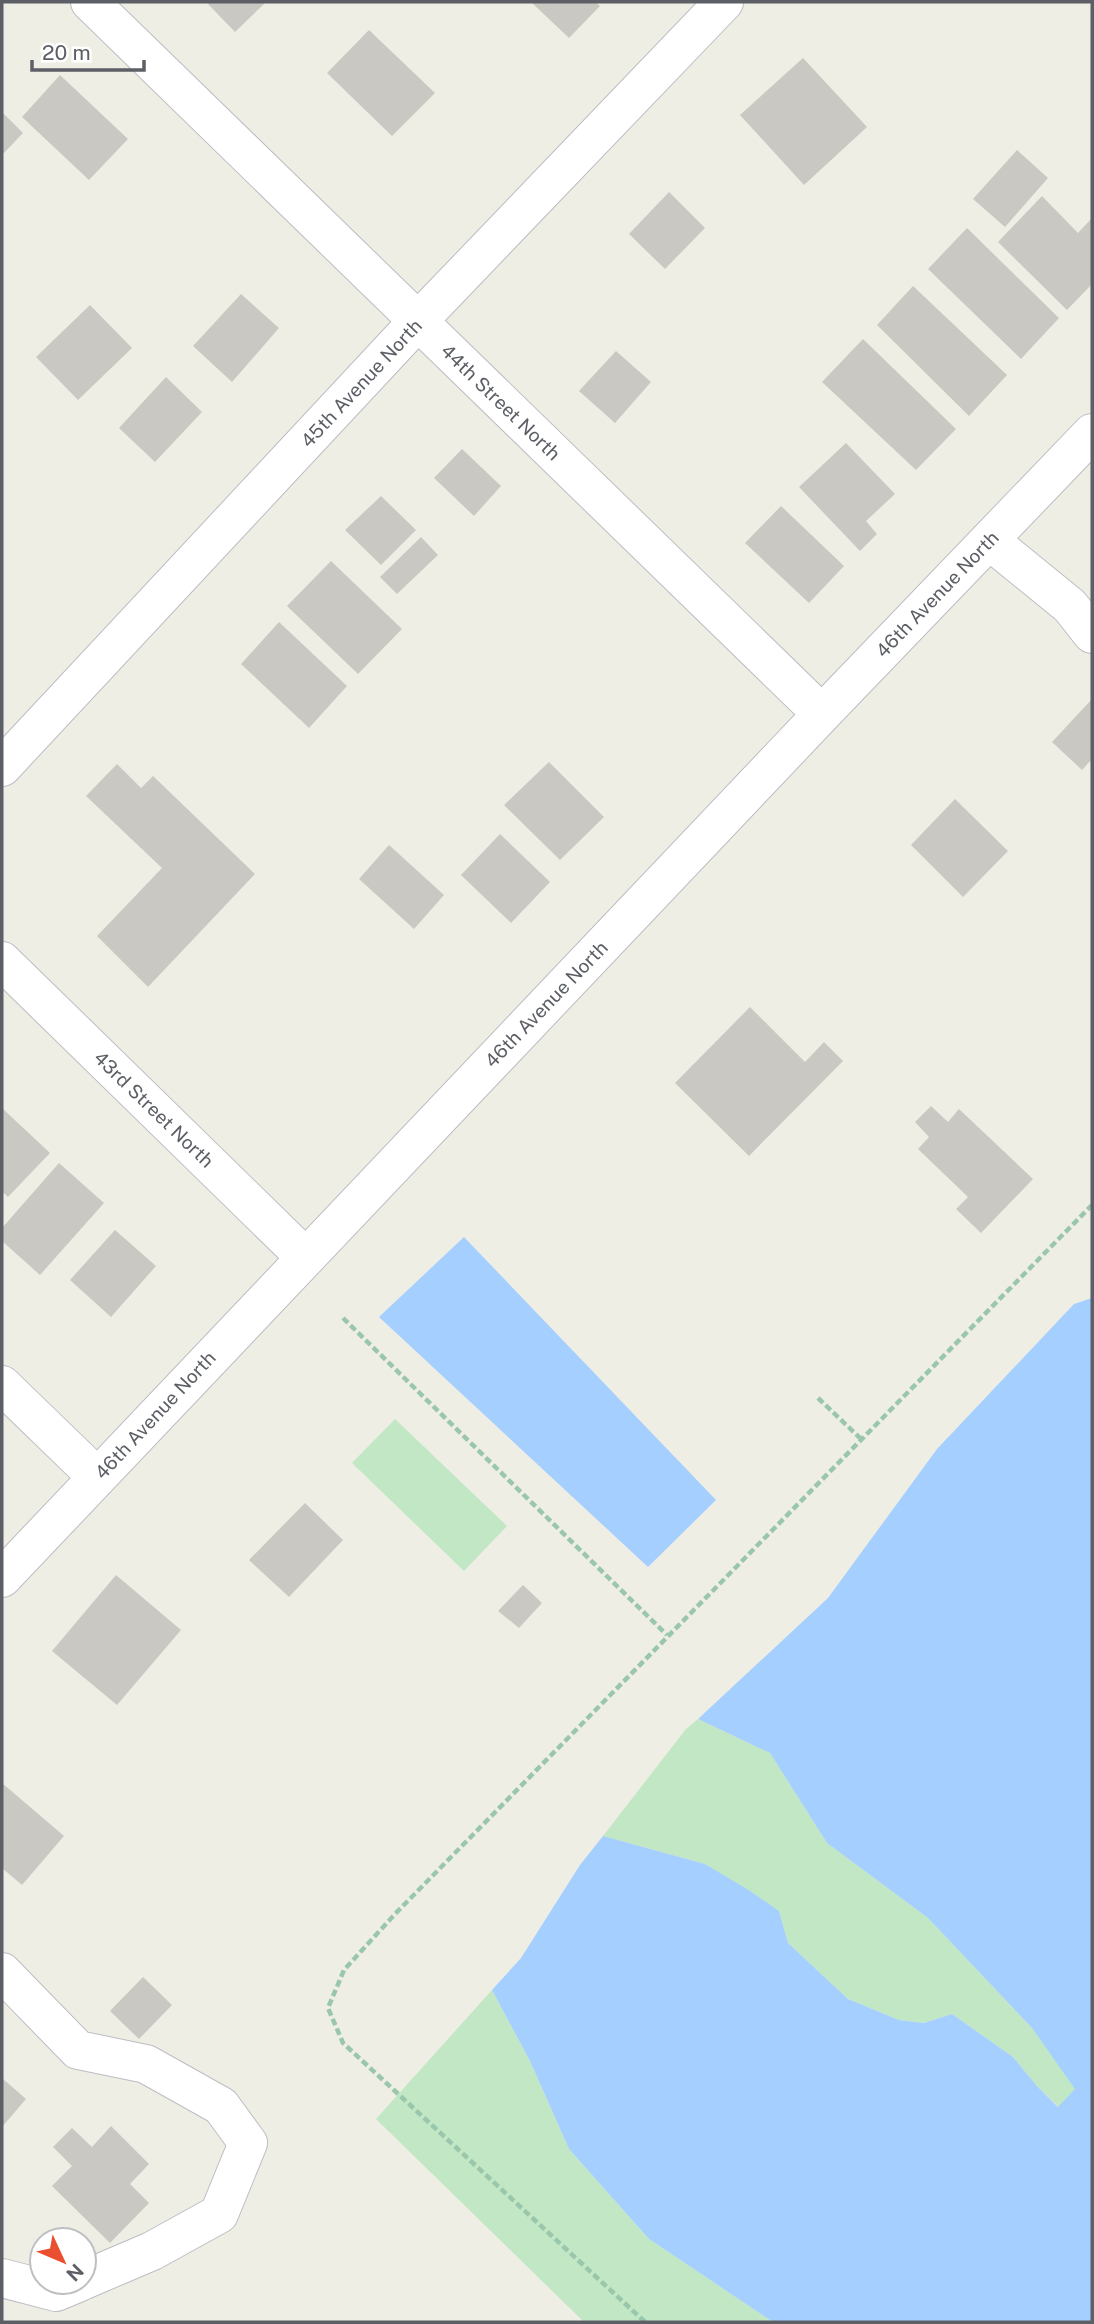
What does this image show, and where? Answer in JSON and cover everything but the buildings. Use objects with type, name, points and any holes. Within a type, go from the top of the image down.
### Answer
[{"type":"street","name":"44th Street North","points":[[90,2],[822,713]]},
{"type":"street","name":"45th Avenue North","points":[[2,767],[418,321],[724,2]]},
{"type":"street","name":"46th Avenue North","points":[[2,1578],[822,713],[1092,433]]},
{"type":"street","points":[[989,540],[1070,606],[1092,634]]},
{"type":"street","name":"43rd Street North","points":[[2,961],[305,1257]]},
{"type":"street","points":[[2,1385],[97,1477]]},
{"type":"street","points":[[2,1972],[78,2050],[145,2064],[156,2070],[220,2106],[248,2143],[219,2214],[152,2251],[98,2274]]},
{"type":"street","points":[[2,2278],[28,2285]]},
{"type":"path","points":[[645,2322],[343,2043],[328,2008],[344,1970],[395,1914],[1092,1205]]},
{"type":"path","points":[[342,1318],[667,1636]]},
{"type":"path","points":[[818,1398],[861,1440]]},
{"type":"green space","points":[[395,1419],[507,1526],[464,1571],[352,1463]]},
{"type":"green space","points":[[698,1719],[770,1753],[827,1843],[928,1918],[1032,2028],[1076,2089],[1059,2107],[1013,2057],[952,2014],[924,2023],[899,2020],[848,1999],[788,1943],[779,1911],[705,1864],[603,1836],[686,1729]]},
{"type":"green space","points":[[492,1990],[530,2061],[569,2149],[649,2239],[773,2322],[584,2322],[376,2119]]},
{"type":"water","points":[[464,1237],[716,1500],[648,1567],[379,1317]]},
{"type":"water","points":[[1092,1298],[1092,2322],[773,2322],[649,2239],[569,2149],[530,2061],[492,1990],[521,1958],[580,1865],[603,1836],[705,1864],[750,1891],[779,1911],[788,1943],[848,1999],[899,2020],[924,2023],[952,2014],[1013,2057],[1058,2107],[1075,2089],[1032,2028],[928,1918],[827,1843],[770,1753],[698,1719],[828,1598],[937,1449],[1074,1304]]}]
